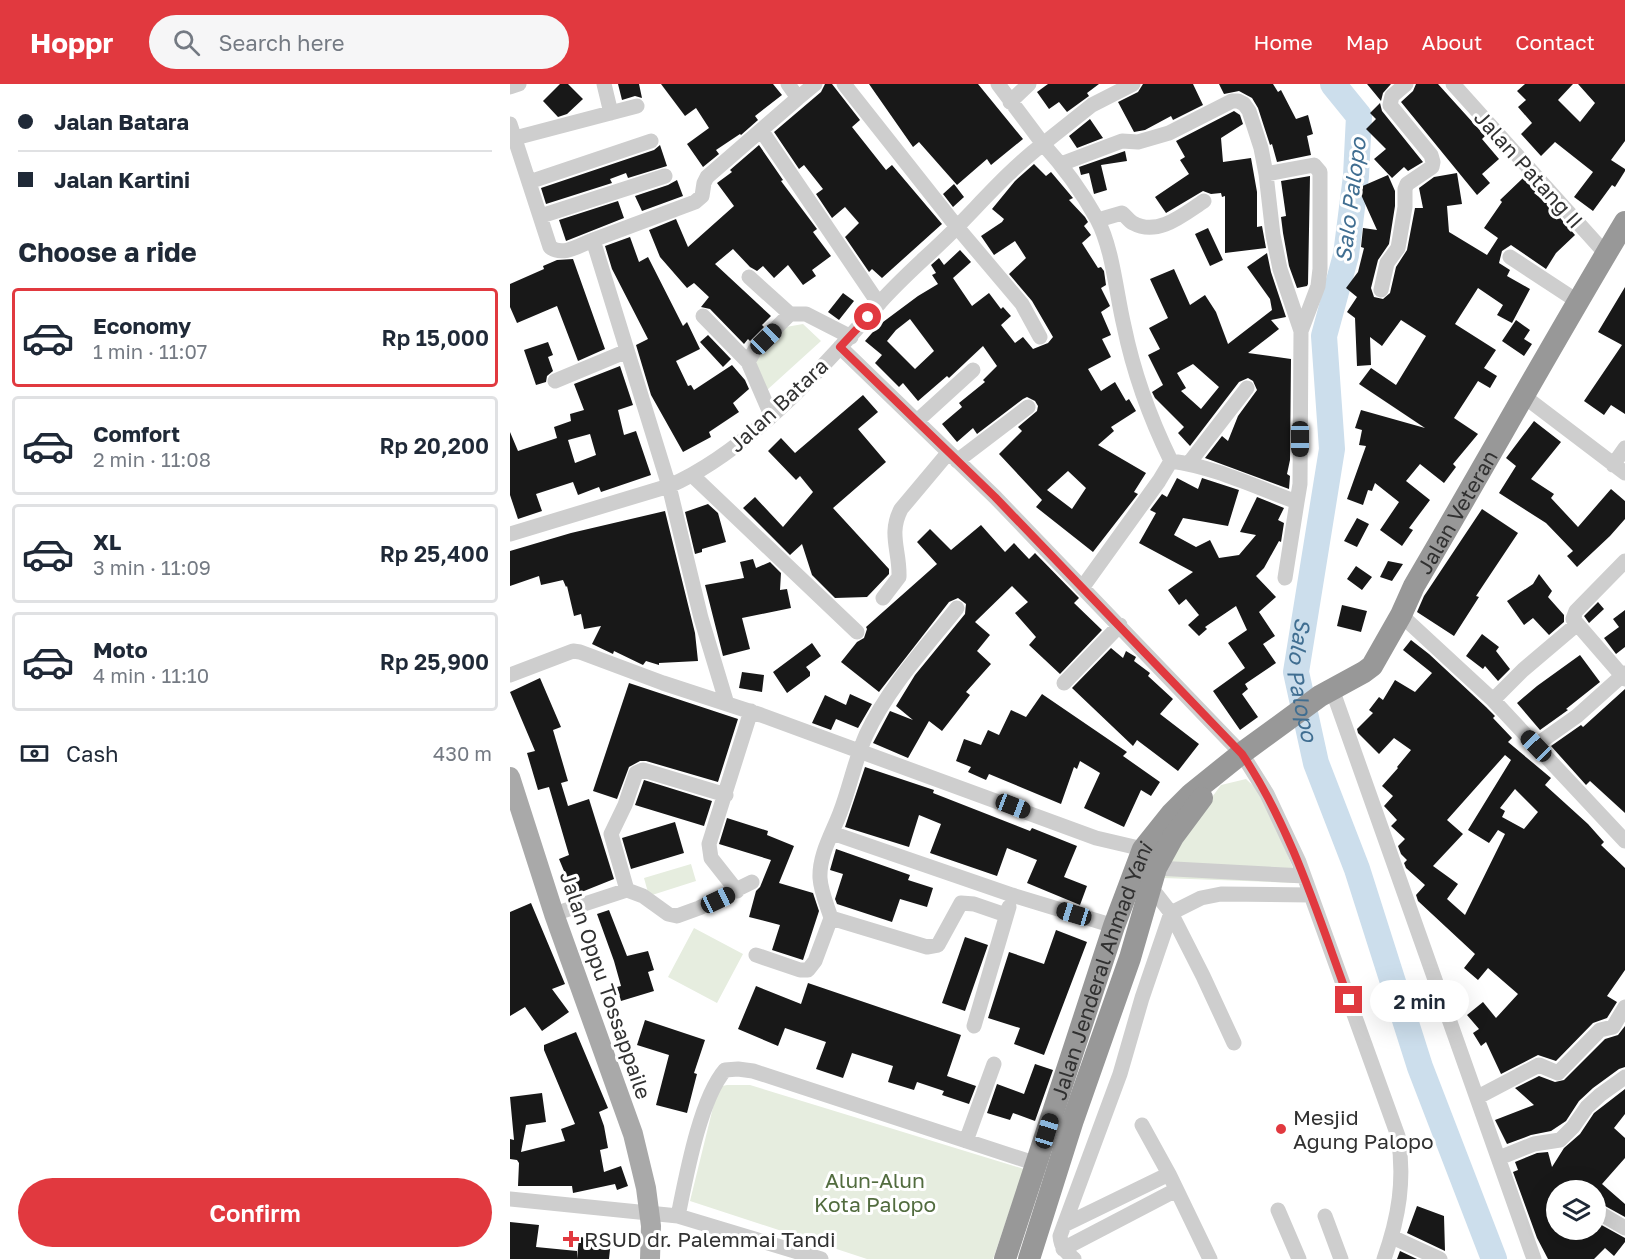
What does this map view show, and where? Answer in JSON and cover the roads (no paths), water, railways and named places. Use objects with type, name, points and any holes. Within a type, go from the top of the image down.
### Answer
[{"type":"highway","name":"Jalan Veteran","points":[[1242,753],[1326,692],[1372,666],[1401,615],[1414,586],[1525,397],[1577,301],[1625,222]]},
{"type":"highway","name":"Jalan Jenderal Ahmad Yani","points":[[1029,1259],[1062,1117],[1114,926],[1143,849],[1171,814],[1191,794],[1242,753]]},
{"type":"highway","name":"Jalan Jenderal Ahmad Yani","points":[[1005,1259],[1037,1164],[1062,1117],[1130,958],[1153,879],[1173,837],[1197,806],[1217,774]]},
{"type":"highway","points":[[1108,950],[1130,958]]},
{"type":"main road","name":"Jalan Oppu Tossappaile","points":[[510,777],[517,822],[554,914],[633,1134],[643,1168],[652,1246],[650,1259]]},
{"type":"street","points":[[510,87],[519,84]]},
{"type":"street","points":[[604,84],[611,112]]},
{"type":"street","points":[[788,84],[798,98]]},
{"type":"street","points":[[637,106],[512,131],[550,247],[555,251],[563,252],[695,202],[702,196],[707,177],[815,84]]},
{"type":"street","points":[[844,84],[1022,304],[1040,337]]},
{"type":"street","points":[[998,84],[1061,164],[1098,220],[1110,258],[1124,330],[1144,402],[1171,461]]},
{"type":"street","points":[[1010,102],[1029,84]]},
{"type":"street","name":"Jalan Batara","points":[[510,534],[669,486],[693,476],[722,457],[771,415],[845,342],[879,304],[1008,174],[1092,105],[1133,84]]},
{"type":"street","points":[[1381,290],[1387,263],[1398,248],[1405,207],[1404,189],[1407,184],[1427,172],[1433,162],[1431,155],[1390,105],[1392,96],[1406,84]]},
{"type":"street","name":"Jalan Patang II","points":[[1453,84],[1606,254]]},
{"type":"street","points":[[1061,164],[1122,141],[1138,142],[1169,133],[1232,102],[1238,101],[1244,104],[1249,111],[1261,148],[1280,269],[1300,331],[1300,484],[1285,578]]},
{"type":"street","points":[[761,130],[879,304]]},
{"type":"street","points":[[529,182],[651,141]]},
{"type":"street","points":[[1266,174],[1307,165],[1314,165],[1320,172],[1318,286],[1300,331]]},
{"type":"street","points":[[540,216],[665,176]]},
{"type":"street","points":[[1098,220],[1122,213],[1134,223],[1144,226],[1166,225],[1204,201]]},
{"type":"street","points":[[593,240],[669,486],[701,618],[727,704]]},
{"type":"street","points":[[1510,257],[1577,301]]},
{"type":"street","points":[[749,277],[790,314]]},
{"type":"street","points":[[748,362],[756,348],[790,314],[795,312],[806,314],[845,342],[917,421],[995,497],[1242,753],[1268,794],[1304,876],[1398,1136],[1402,1162],[1401,1194],[1392,1238],[1384,1259]]},
{"type":"street","points":[[703,316],[748,362],[771,415]]},
{"type":"street","points":[[555,381],[627,351]]},
{"type":"street","points":[[917,421],[973,370]]},
{"type":"street","points":[[1189,463],[1247,388]]},
{"type":"street","points":[[1525,397],[1619,469],[1625,448]]},
{"type":"street","points":[[883,598],[899,577],[893,530],[901,509],[952,457],[1028,407]]},
{"type":"street","points":[[1171,461],[1189,463],[1297,502]]},
{"type":"street","points":[[1082,588],[1171,461]]},
{"type":"street","points":[[693,476],[857,632]]},
{"type":"street","points":[[1536,746],[1577,716],[1624,676],[1573,619],[1576,611],[1625,561]]},
{"type":"street","points":[[756,955],[800,970],[808,970],[815,960],[831,918],[820,877],[825,849],[859,752],[878,714],[902,677],[957,608]]},
{"type":"street","points":[[1401,615],[1493,700],[1625,841]]},
{"type":"street","points":[[1064,682],[1120,625]]},
{"type":"street","points":[[1493,700],[1523,670],[1576,625]]},
{"type":"street","points":[[510,675],[573,651],[580,652],[751,711],[1096,838],[1143,849]]},
{"type":"street","points":[[1326,692],[1478,1097],[1534,1259]]},
{"type":"street","points":[[737,891],[716,865],[709,852],[709,844],[751,711]]},
{"type":"street","points":[[627,890],[611,834],[625,805],[636,773],[643,770],[726,795]]},
{"type":"street","points":[[832,833],[1012,895],[1114,926]]},
{"type":"street","points":[[1234,1043],[1171,913],[1157,895],[1153,879],[1304,876]]},
{"type":"street","points":[[554,914],[627,890],[643,896],[668,914],[677,916],[737,891],[752,882]]},
{"type":"street","points":[[1176,1190],[1069,1254],[1060,1244],[1060,1236],[1120,1074],[1142,998],[1171,913],[1201,898],[1221,894],[1311,895]]},
{"type":"street","points":[[974,1026],[1012,895]]},
{"type":"street","points":[[831,918],[927,947],[938,945],[961,903],[974,904],[1006,915]]},
{"type":"street","points":[[1478,1097],[1539,1065],[1558,1073],[1600,1030],[1614,1027],[1625,1007]]},
{"type":"street","points":[[966,1141],[994,1064]]},
{"type":"street","points":[[678,1216],[701,1121],[716,1079],[725,1070],[753,1071],[1037,1164]]},
{"type":"street","points":[[1500,1158],[1534,1144],[1560,1140],[1573,1127],[1587,1107],[1625,1077]]},
{"type":"street","points":[[1143,1125],[1210,1259]]},
{"type":"street","points":[[1064,1226],[1169,1174]]},
{"type":"street","points":[[510,1199],[678,1216],[773,1252],[820,1259]]},
{"type":"street","points":[[1278,1210],[1299,1259]]},
{"type":"street","points":[[1325,1216],[1341,1259]]},
{"type":"street","points":[[1606,1217],[1625,1228]]},
{"type":"street","points":[[1392,1238],[1440,1259]]},
{"type":"waterway","name":"Salo Palopo","points":[[1333,84],[1359,116],[1356,176],[1346,255],[1324,336],[1332,449],[1296,672],[1316,763],[1357,869],[1420,1067],[1494,1259]]},
{"type":"place","name":"Mesjid Agung Palopo","points":[[1281,1129]]},
{"type":"place","name":"RSUD dr. Palemmai Tandi","points":[[571,1239]]},
{"type":"park label","name":"Alun-Alun Kota Palopo","points":[[875,1192]]}]
